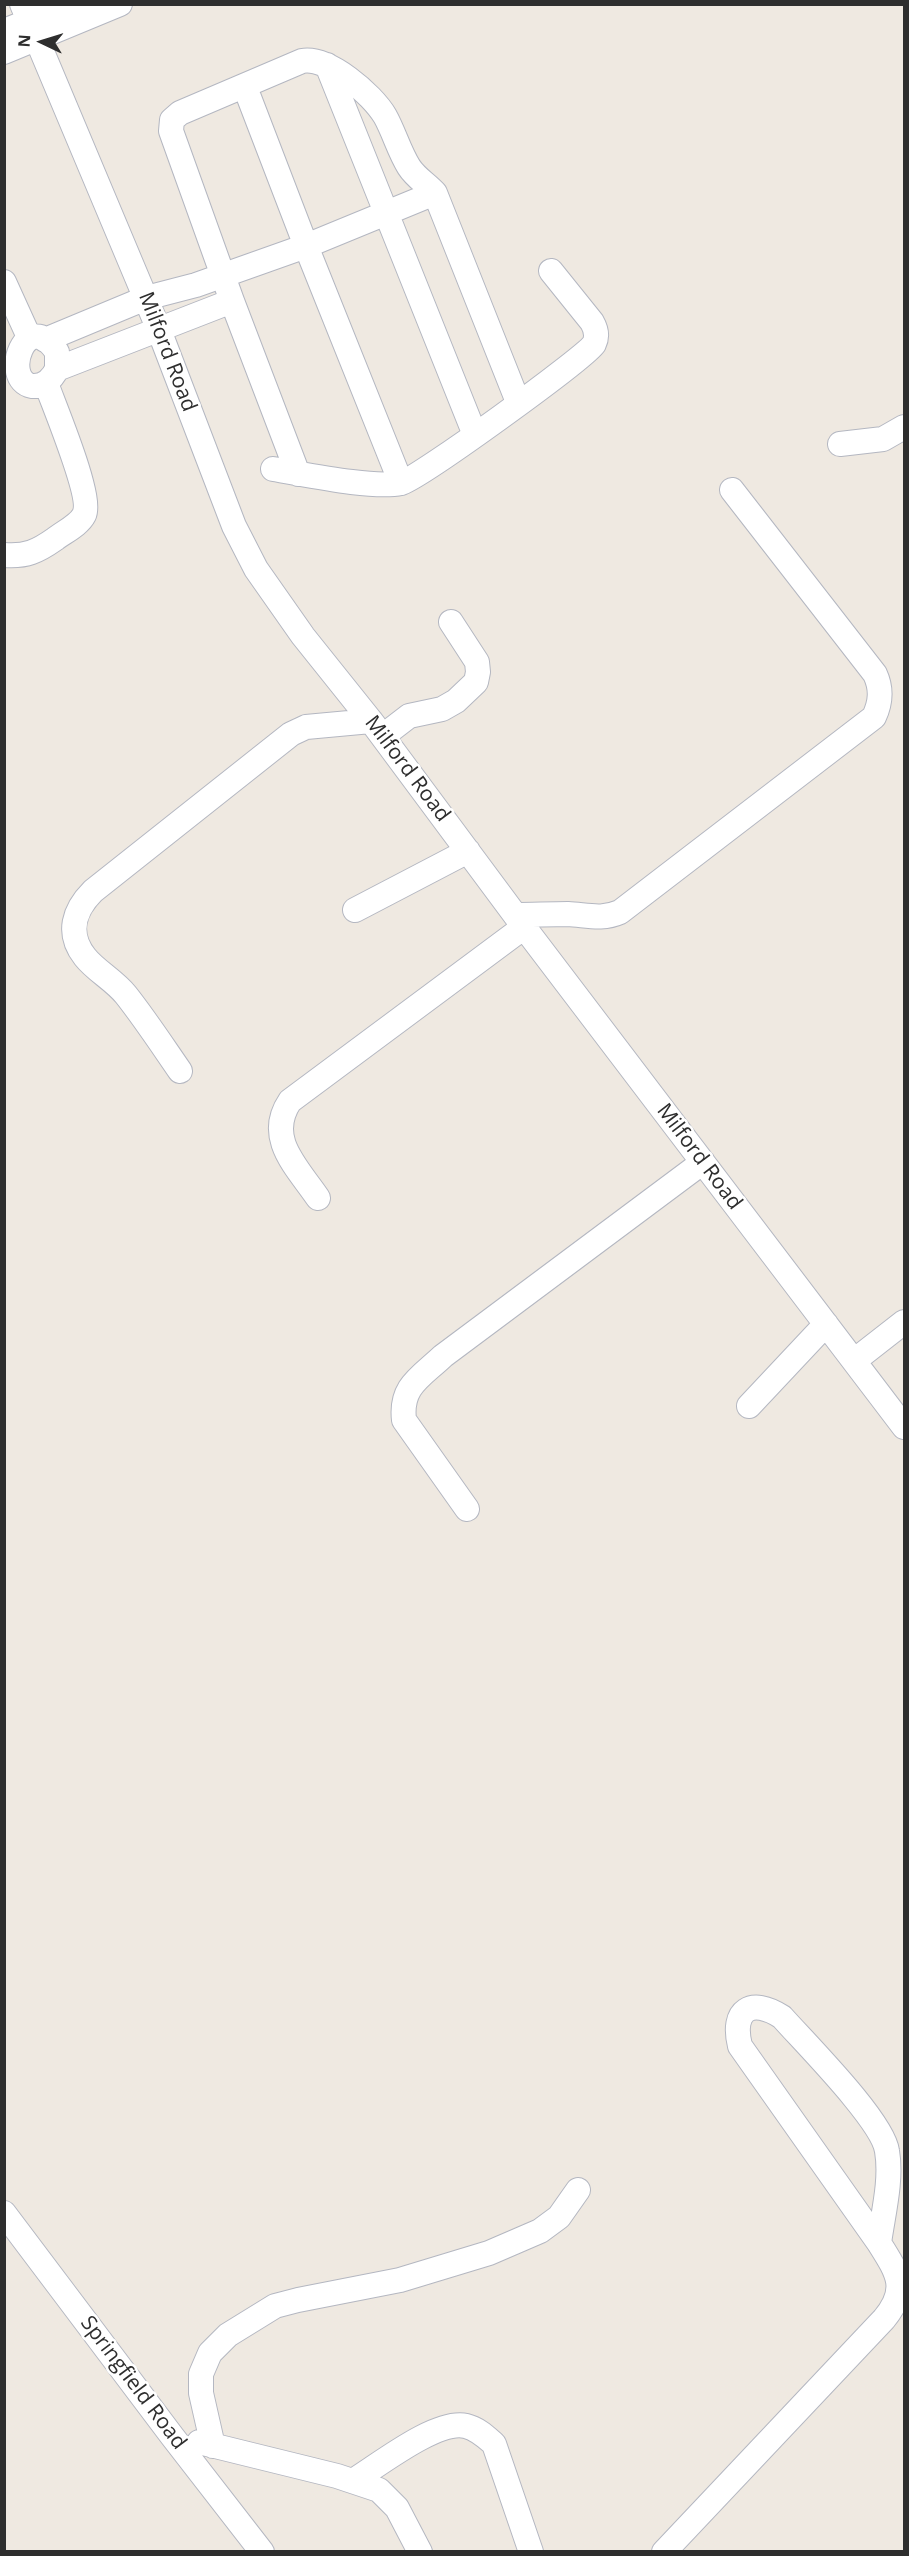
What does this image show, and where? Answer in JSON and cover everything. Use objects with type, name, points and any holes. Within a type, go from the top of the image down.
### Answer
[{"type":"street","points":[[4,32],[72,4]]},
{"type":"street","points":[[4,51],[29,22],[120,4]]},
{"type":"street","name":"Milford Road","points":[[29,22],[146,298],[245,549],[267,586],[303,636],[377,728],[519,921],[904,1427]]},
{"type":"street","points":[[298,474],[232,301],[171,130],[172,120],[180,113],[302,61],[318,61],[327,65],[346,78],[380,109],[409,167],[435,193],[518,402]]},
{"type":"street","points":[[327,65],[475,435]]},
{"type":"street","points":[[245,87],[401,483]]},
{"type":"street","points":[[232,301],[121,344],[34,386],[22,383],[14,375],[10,364],[11,352],[18,342],[37,338],[111,313],[146,298],[223,276],[306,246],[435,193]]},
{"type":"street","points":[[273,470],[375,484],[401,483],[411,480],[475,435],[587,352],[596,338],[592,322],[551,270]]},
{"type":"street","points":[[4,282],[37,338],[57,352],[52,376],[85,492],[85,514],[79,522],[30,555],[4,555]]},
{"type":"street","points":[[178,290],[189,317]]},
{"type":"street","points":[[111,313],[121,344]]},
{"type":"street","points":[[840,444],[883,438],[904,427]]},
{"type":"street","points":[[318,1198],[284,1147],[279,1135],[282,1113],[290,1101],[519,921],[569,914],[598,918],[620,912],[874,717],[880,698],[875,674],[732,490]]},
{"type":"street","points":[[180,1071],[124,993],[85,957],[77,943],[74,929],[75,914],[81,903],[273,745],[291,734],[306,727],[377,728],[442,709],[456,702],[476,682],[478,672],[477,662],[451,622]]},
{"type":"street","points":[[355,909],[468,851]]},
{"type":"street","points":[[467,1509],[404,1420],[402,1404],[407,1391],[443,1356],[703,1162]]},
{"type":"street","points":[[854,1361],[904,1322]]},
{"type":"street","points":[[749,1406],[826,1324]]},
{"type":"street","points":[[664,2552],[896,2306],[900,2292],[898,2273],[879,2243],[740,2046],[737,2024],[741,2014],[750,2008],[768,2009],[782,2018],[869,2116],[882,2138],[887,2150],[888,2177],[879,2243]]},
{"type":"street","points":[[213,2446],[201,2393],[201,2374],[210,2353],[228,2335],[275,2306],[400,2280],[489,2253],[540,2231],[559,2217],[578,2190]]},
{"type":"street","name":"Springfield Road","points":[[4,2213],[262,2552]]},
{"type":"street","points":[[353,2481],[432,2433],[449,2426],[465,2426],[481,2432],[494,2444],[531,2552]]},
{"type":"street","points":[[172,2436],[369,2485],[389,2498],[420,2552]]}]
